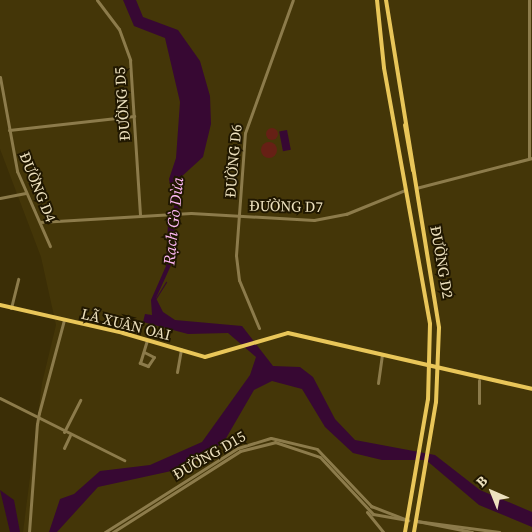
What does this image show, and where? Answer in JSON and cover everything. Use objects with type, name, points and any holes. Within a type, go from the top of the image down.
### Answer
[{"type":"main road","name":"ĐƯỜNG D2","points":[[377,0],[384,68],[427,305],[430,376],[425,424],[405,532]]},
{"type":"main road","name":"ĐƯỜNG D2","points":[[386,0],[396,86],[438,322],[439,376],[432,435],[414,532]]},
{"type":"main road","points":[[378,10],[386,8]]},
{"type":"main road","points":[[388,88],[396,86]]},
{"type":"main road","points":[[405,190],[415,188]]},
{"type":"main road","name":"LÃ XUÂN OAI","points":[[0,305],[147,340],[210,358],[267,336],[288,333],[439,369]]},
{"type":"main road","points":[[439,369],[532,389]]},
{"type":"main road","points":[[408,520],[416,521]]},
{"type":"street","name":"ĐƯỜNG D5","points":[[97,0],[126,43],[134,116],[140,216]]},
{"type":"street","name":"ĐƯỜNG D6","points":[[259,328],[239,280],[239,216],[246,121],[293,0]]},
{"type":"street","points":[[415,188],[531,158],[529,0]]},
{"type":"street","name":"ĐƯỜNG D4","points":[[0,77],[14,160],[26,193],[50,246]]},
{"type":"street","points":[[9,130],[134,116]]},
{"type":"street","name":"ĐƯỜNG D7","points":[[140,216],[191,213],[324,219],[405,190]]},
{"type":"street","points":[[0,198],[26,193]]},
{"type":"street","points":[[40,222],[140,216]]},
{"type":"street","points":[[11,308],[18,279]]},
{"type":"street","points":[[30,530],[37,424],[64,320]]},
{"type":"street","points":[[144,352],[154,357],[148,366],[141,365],[144,352],[147,340]]},
{"type":"street","points":[[177,372],[181,349]]},
{"type":"street","points":[[378,383],[382,356]]},
{"type":"street","points":[[479,380],[480,403]]},
{"type":"street","points":[[0,398],[64,432],[124,460]]},
{"type":"street","points":[[64,432],[80,400]]},
{"type":"street","points":[[64,448],[70,434]]},
{"type":"street","name":"ĐƯỜNG D15","points":[[112,532],[140,512],[257,440],[299,442],[333,461],[362,497],[380,512],[408,520]]},
{"type":"street","name":"ĐƯỜNG D15","points":[[105,532],[255,445],[297,446],[329,464],[366,509],[378,517],[408,520]]},
{"type":"street","points":[[329,464],[333,461]]},
{"type":"street","points":[[358,500],[362,497]]},
{"type":"street","points":[[366,509],[383,532]]},
{"type":"street","points":[[416,521],[422,519],[499,532]]},
{"type":"street","points":[[416,521],[421,524],[472,532]]},
{"type":"shaded area","points":[[0,0],[532,0],[532,532],[23,532],[42,383],[56,325],[41,257],[0,149]]},
{"type":"shaded area","points":[[270,128],[274,128],[278,134],[274,140],[270,140],[266,136],[266,132]]},
{"type":"shaded area","points":[[269,142],[277,150],[269,158],[261,150]]},
{"type":"water","points":[[123,0],[136,0],[143,17],[178,30],[200,61],[210,96],[211,124],[203,157],[180,178],[182,203],[175,221],[173,261],[156,298],[163,312],[175,320],[242,326],[273,366],[300,367],[313,377],[335,419],[355,440],[435,455],[480,490],[532,512],[532,527],[479,505],[426,460],[382,460],[353,453],[325,427],[302,389],[272,381],[254,390],[225,440],[205,457],[176,470],[98,487],[57,532],[49,532],[60,499],[74,494],[100,471],[150,465],[202,442],[250,375],[256,357],[228,333],[188,334],[143,322],[145,314],[152,315],[151,300],[166,266],[168,223],[174,207],[169,179],[176,158],[180,102],[165,38],[134,26]]},
{"type":"water","points":[[287,130],[291,150],[283,151],[279,132]]},
{"type":"water","points":[[0,490],[14,500],[20,532],[10,532]]},
{"type":"waterway","name":"Rạch Gò Dừa","points":[[156,298],[166,282]]}]
